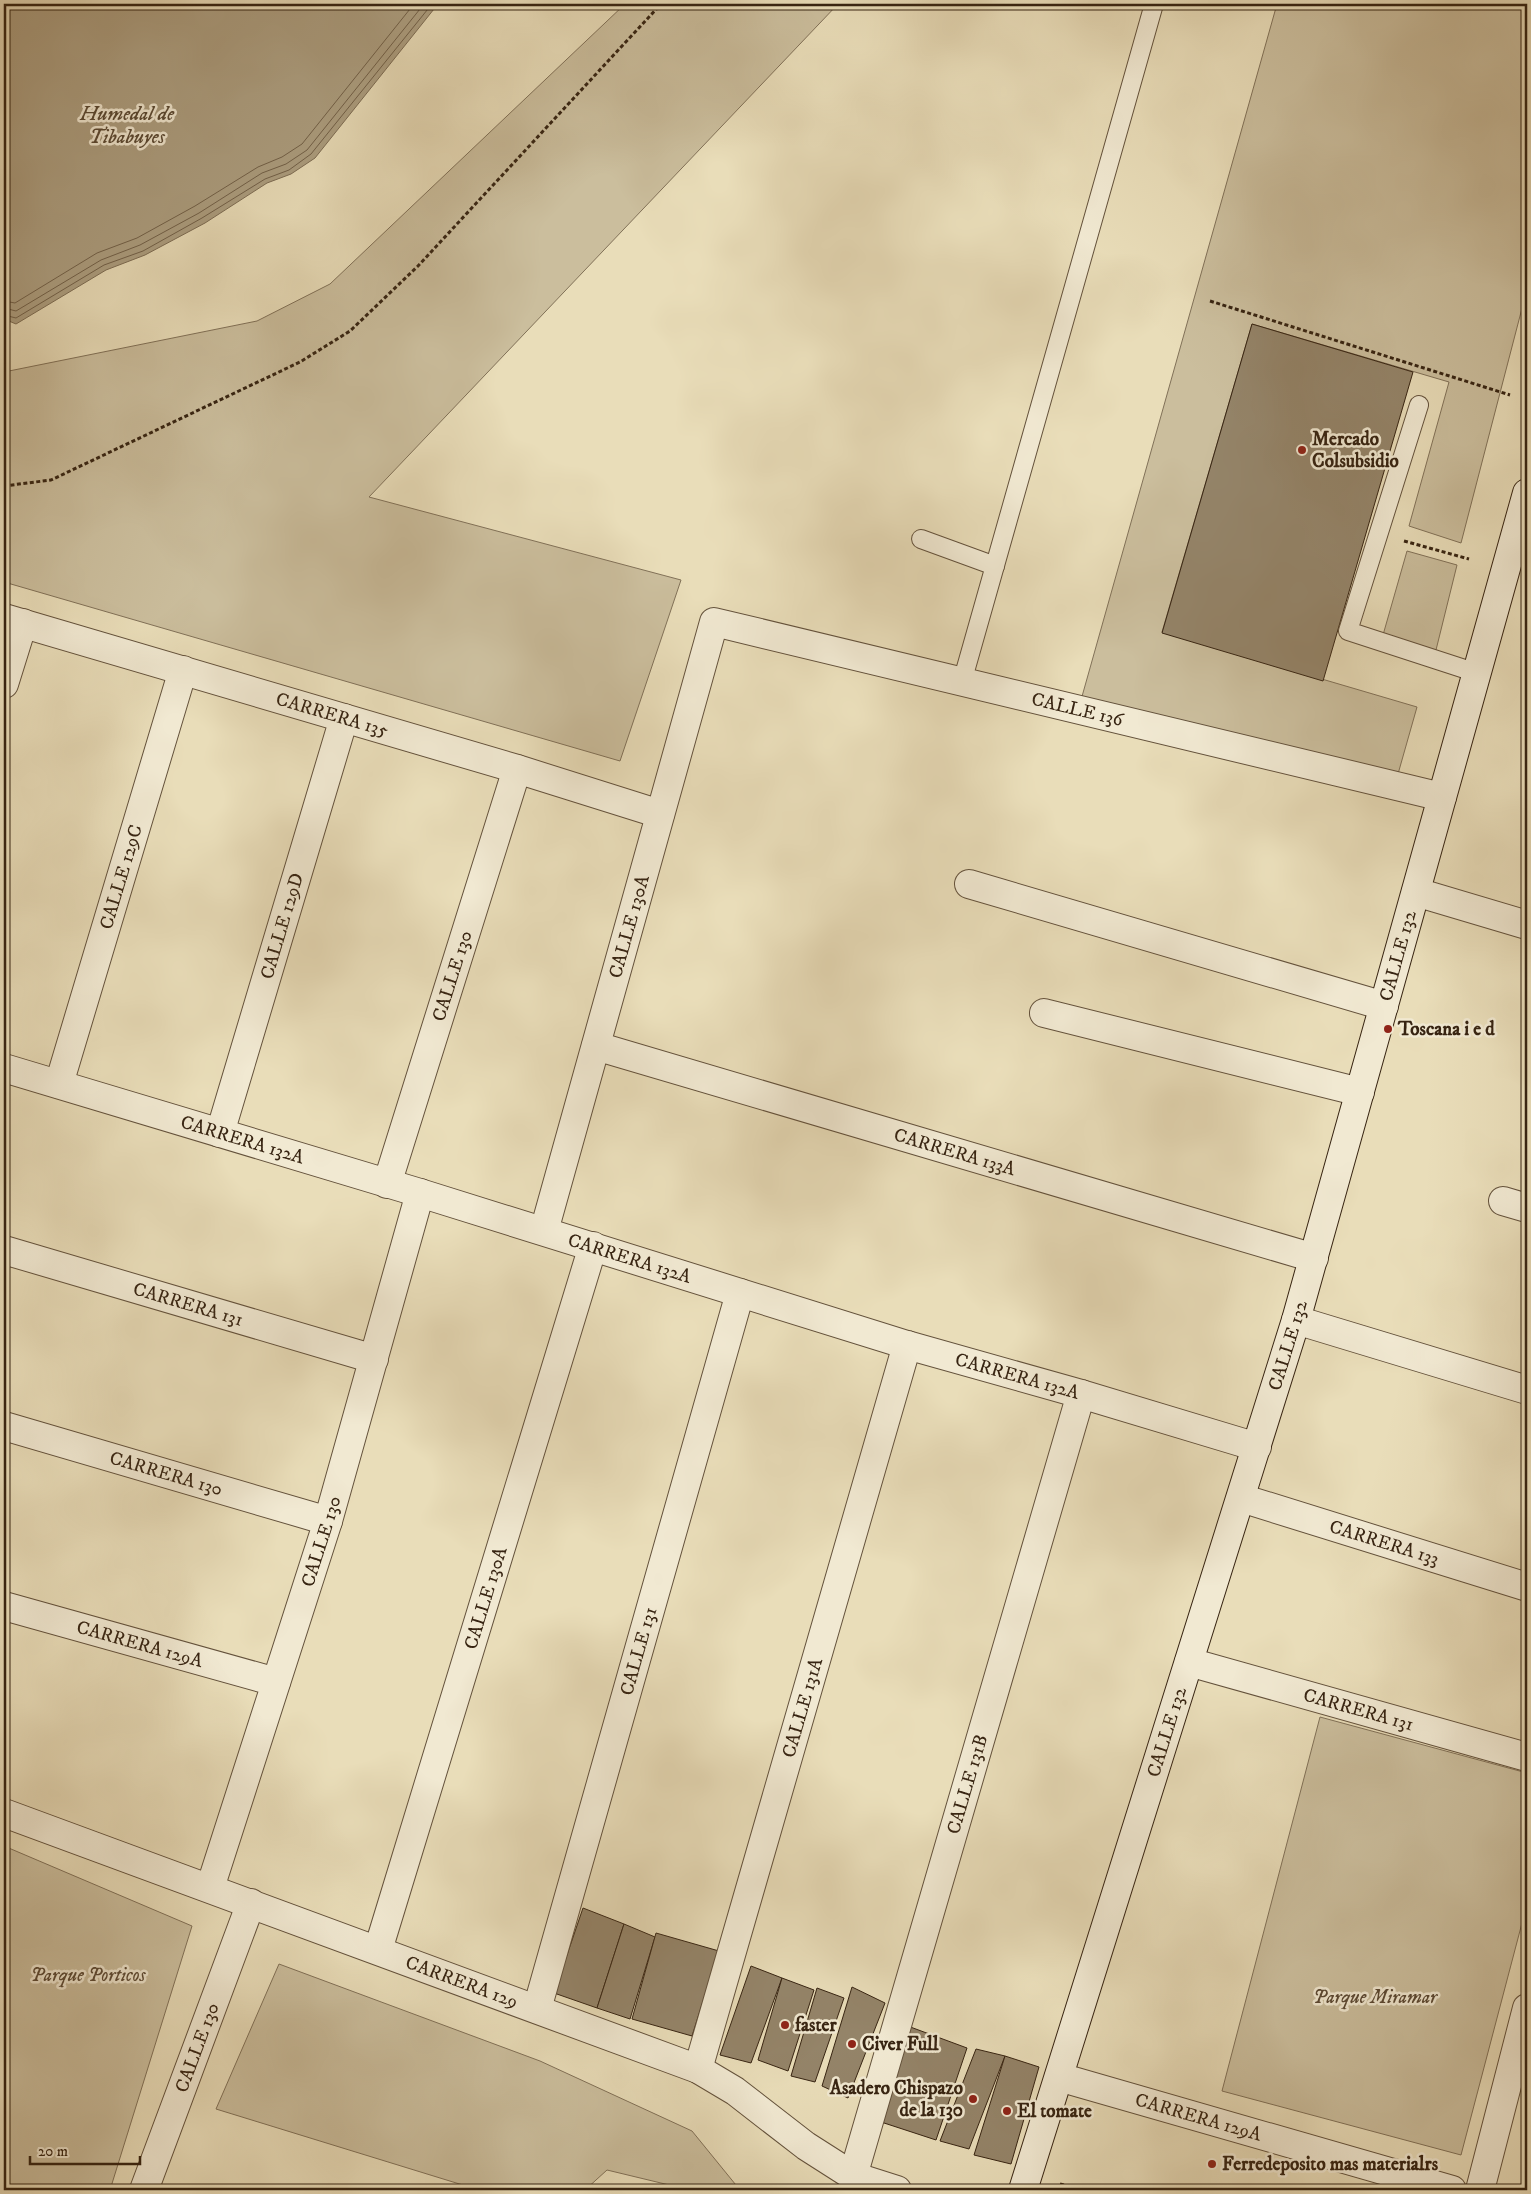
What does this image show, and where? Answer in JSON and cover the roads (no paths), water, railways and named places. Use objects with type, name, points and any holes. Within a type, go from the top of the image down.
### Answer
[{"type":"street","name":"CALLE 132","points":[[1023,2190],[1296,1320],[1527,493]]},
{"type":"street","name":"CARRERA 135","points":[[13,621],[344,718],[660,814]]},
{"type":"street","points":[[4,684],[13,621]]},
{"type":"street","name":"CALLE 136","points":[[714,622],[1442,797]]},
{"type":"street","name":"CALLE 130A","points":[[544,1231],[714,622]]},
{"type":"street","name":"CALLE 129C","points":[[59,1084],[183,670]]},
{"type":"street","name":"CALLE 129D","points":[[220,1133],[344,718]]},
{"type":"street","name":"CALLE 130","points":[[387,1184],[517,770]]},
{"type":"street","points":[[969,884],[1384,1006]]},
{"type":"street","points":[[1416,892],[1527,925]]},
{"type":"street","points":[[1044,1013],[1360,1092]]},
{"type":"street","name":"CARRERA 133A","points":[[596,1046],[1314,1258]]},
{"type":"street","name":"CARRERA 132A","points":[[4,1068],[593,1246],[907,1345],[1081,1394],[1256,1447]]},
{"type":"street","name":"CALLE 130","points":[[210,1888],[328,1521],[420,1193]]},
{"type":"street","name":"CALLE 130A","points":[[378,1950],[593,1246]]},
{"type":"street","name":"CARRERA 131","points":[[4,1250],[374,1359]]},
{"type":"street","name":"CALLE 131","points":[[537,2009],[740,1293]]},
{"type":"street","points":[[1296,1320],[1527,1390]]},
{"type":"street","name":"CALLE 131A","points":[[698,2069],[907,1345]]},
{"type":"street","name":"CALLE 131B","points":[[853,2176],[1081,1394]]},
{"type":"street","name":"CARRERA 130","points":[[4,1426],[328,1521]]},
{"type":"street","name":"CARRERA 133","points":[[1241,1498],[1527,1587]]},
{"type":"street","name":"CARRERA 129A","points":[[4,1606],[276,1682]]},
{"type":"street","name":"CARRERA 131","points":[[1189,1662],[1527,1758]]},
{"type":"street","name":"CARRERA 129","points":[[4,1813],[698,2069],[735,2091],[806,2146],[853,2176],[897,2190]]},
{"type":"street","name":"CALLE 130","points":[[144,2190],[251,1903]]},
{"type":"street","points":[[1480,2190],[1527,2013]]},
{"type":"street","name":"CARRERA 129A","points":[[1059,2077],[1452,2190]]},
{"type":"lane","points":[[962,682],[1154,4]]},
{"type":"lane","points":[[1419,405],[1348,631],[1477,673]]},
{"type":"lane","points":[[921,539],[995,566]]},
{"type":"water","name":"Humedal de Tibabuyes","points":[[4,4],[438,4],[315,158],[291,174],[267,183],[205,223],[145,255],[106,270],[16,324],[4,319]]},
{"type":"place","name":"Mercado Colsubsidio","points":[[1302,450]]},
{"type":"place","name":"Toscana i e d","points":[[1388,1029]]},
{"type":"place","name":"faster","points":[[785,2025]]},
{"type":"place","name":"Civer Full","points":[[852,2044]]},
{"type":"place","name":"Asadero Chispazo de la 130","points":[[973,2099]]},
{"type":"place","name":"El tomate","points":[[1007,2111]]},
{"type":"place","name":"Ferredeposito mas materialrs","points":[[1212,2164]]},
{"type":"park label","name":"Parque Porticos","points":[[88,1975]]},
{"type":"park label","name":"Parque Miramar","points":[[1375,1997]]}]
